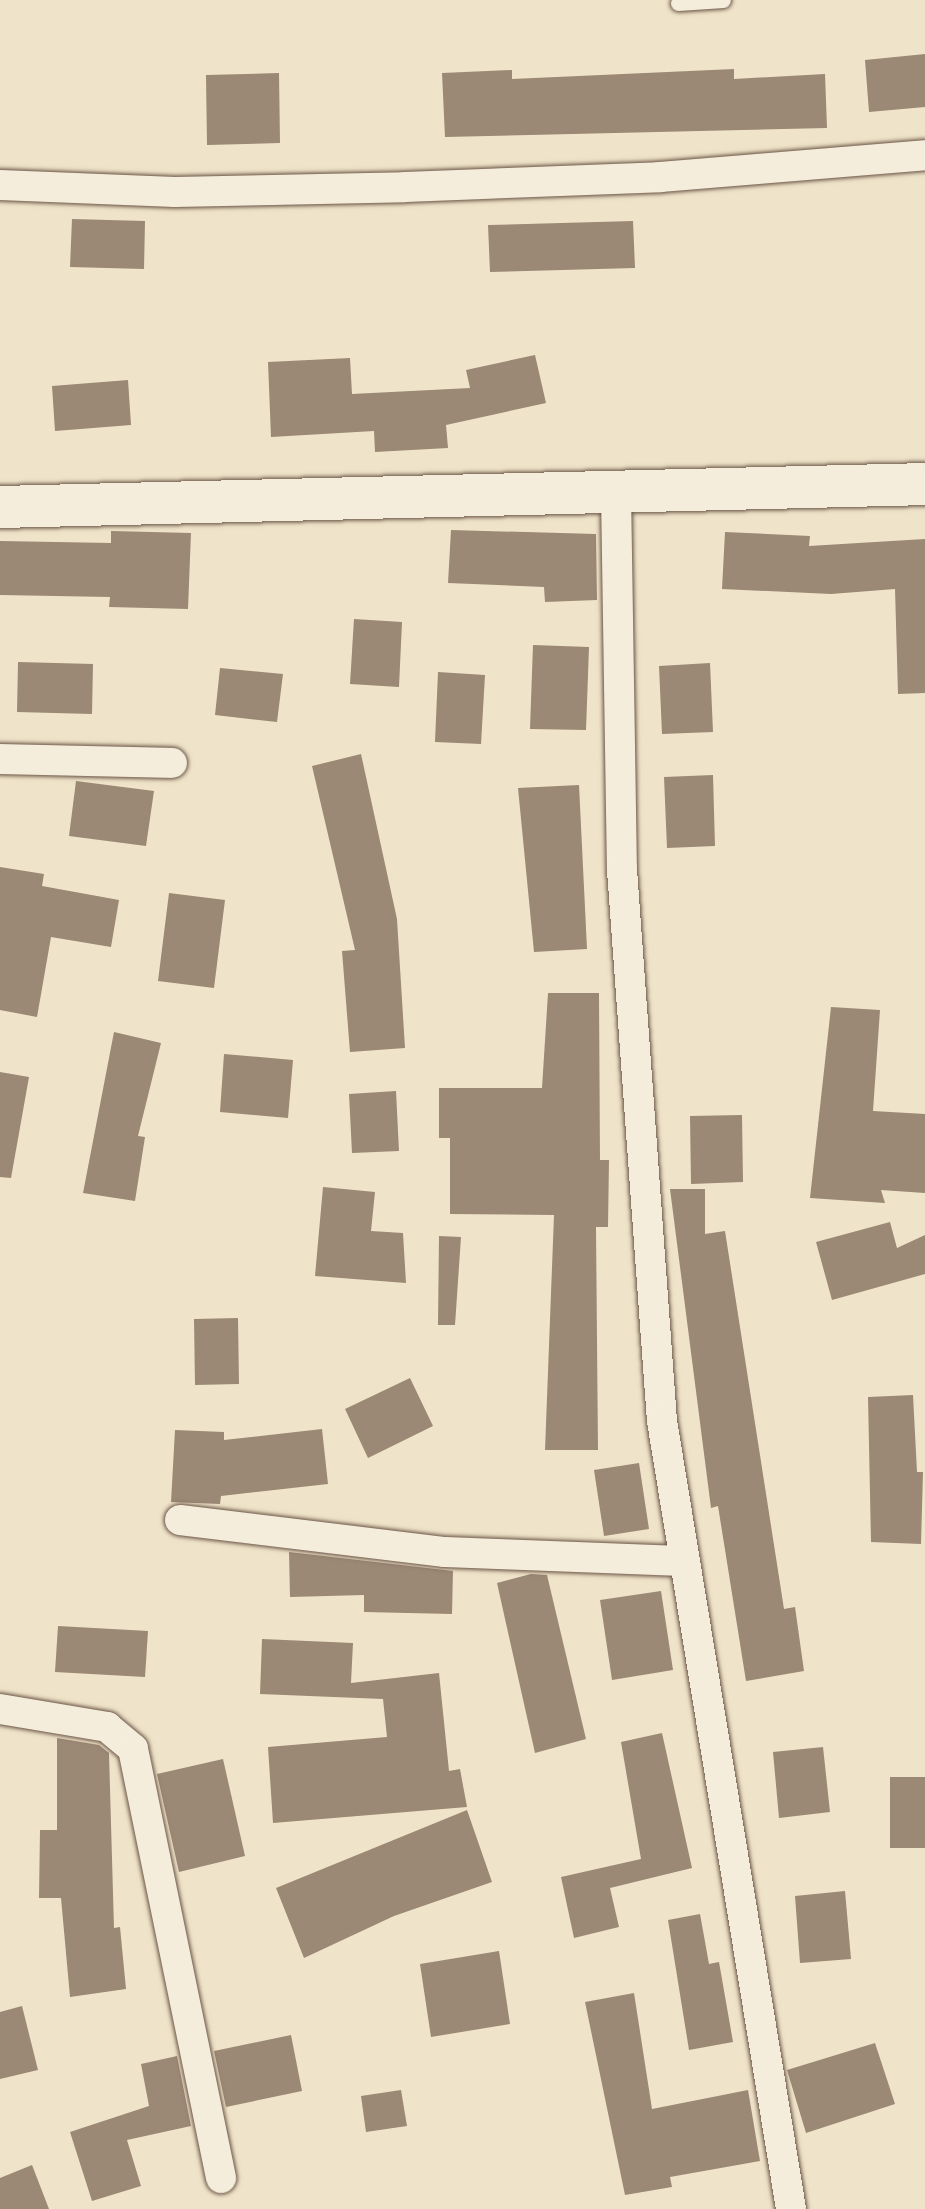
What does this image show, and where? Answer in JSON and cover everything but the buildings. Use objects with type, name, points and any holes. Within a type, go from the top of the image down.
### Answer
[{"type":"street","points":[[0,185],[175,192],[405,187],[660,177],[925,155]]},
{"type":"street","points":[[0,507],[925,484]]},
{"type":"street","points":[[616,492],[614,662],[638,1139],[662,1421],[682,1560],[751,1937],[791,2209]]},
{"type":"street","points":[[0,759],[172,762]]},
{"type":"street","points":[[180,1520],[445,1552],[682,1560]]},
{"type":"street","points":[[0,1710],[108,1727],[133,1749],[221,2178]]},
{"type":"lane","points":[[678,4],[723,0]]}]
